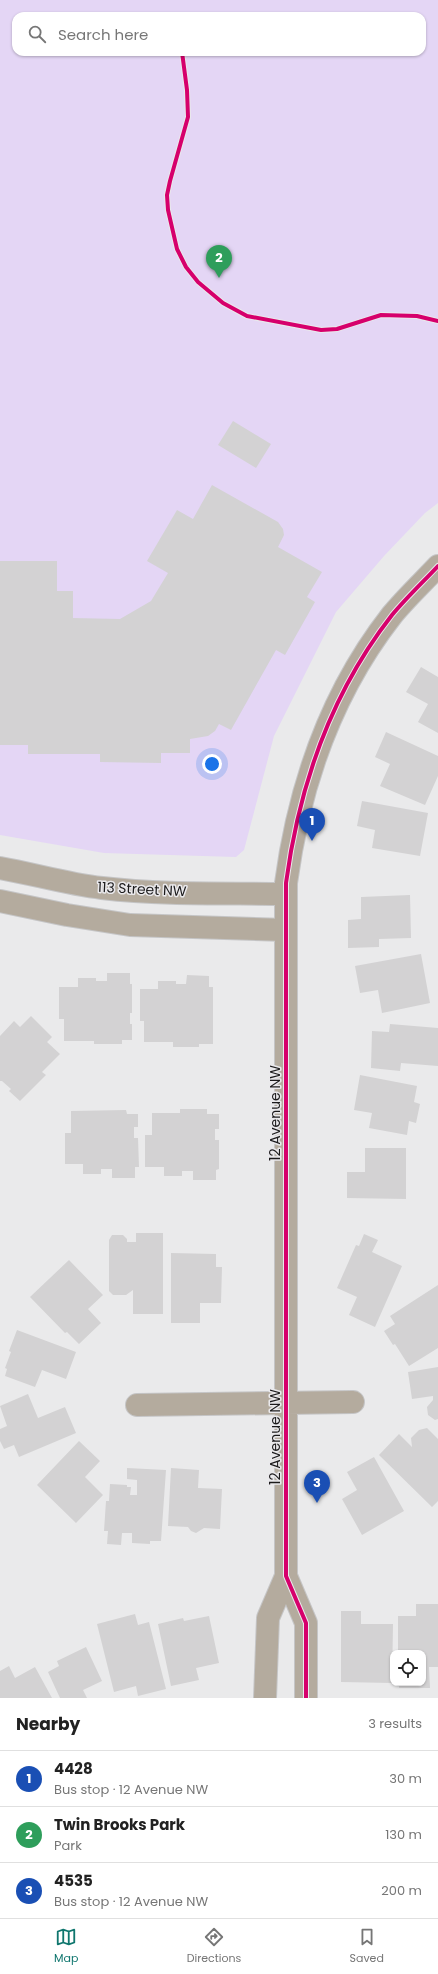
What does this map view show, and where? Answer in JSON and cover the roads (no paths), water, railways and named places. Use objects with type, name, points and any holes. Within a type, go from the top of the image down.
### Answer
[{"type":"street","name":"12 Avenue NW","points":[[306,1698],[306,1623],[286,1576],[285,930],[286,894],[291,850],[296,820],[320,742],[332,712],[372,644],[393,614],[438,566]]},
{"type":"street","name":"113 Street NW","points":[[0,868],[74,884],[103,888],[155,892],[286,894]]},
{"type":"street","points":[[0,901],[67,915],[130,925],[285,930]]},
{"type":"street","name":"12 Avenue NW","points":[[137,1405],[353,1402]]},
{"type":"street","name":"12 Avenue NW","points":[[265,1698],[268,1618],[286,1576]]},
{"type":"place","name":"Twin Brooks Park","points":[[219,278]]},
{"type":"place","name":"4428","points":[[312,841]]},
{"type":"place","name":"4535","points":[[317,1503]]}]
